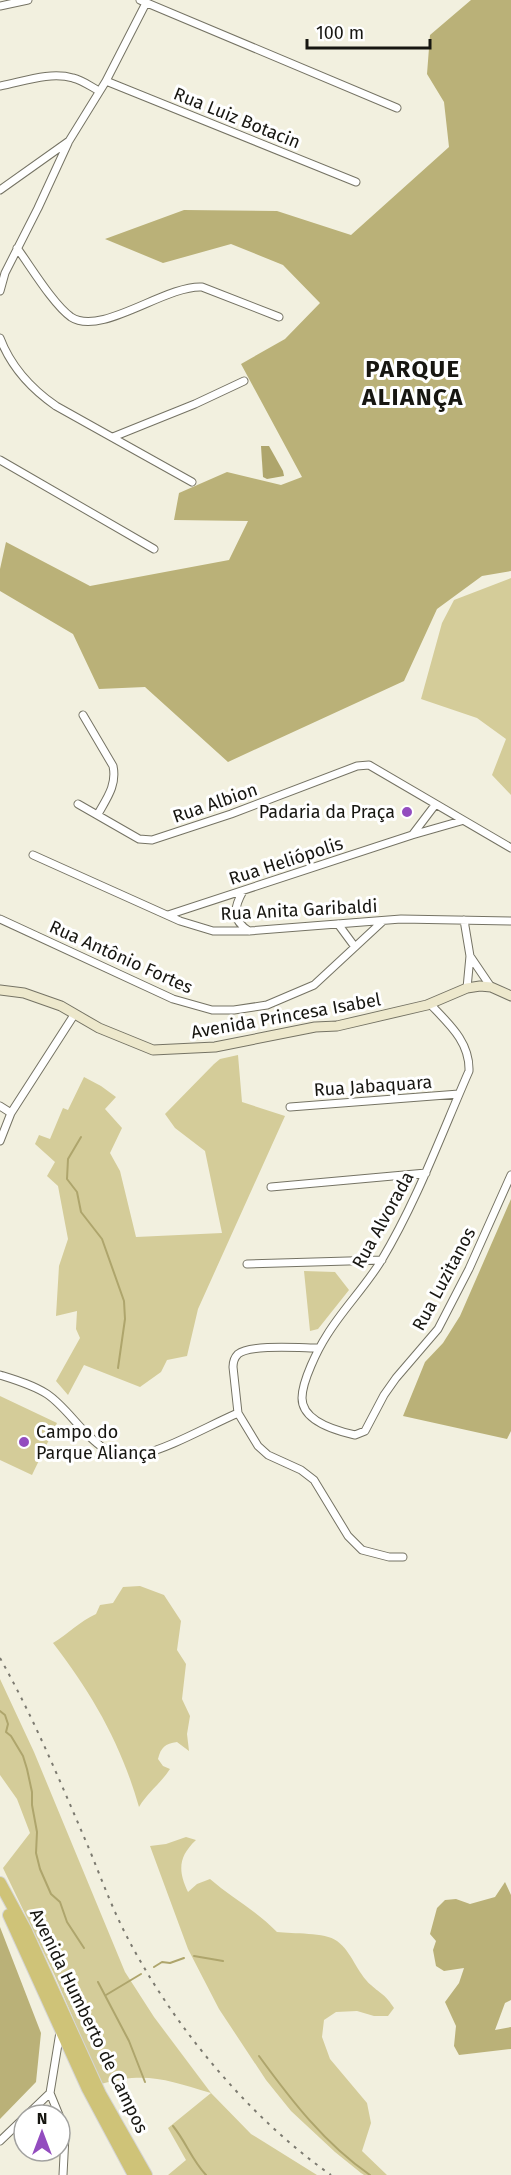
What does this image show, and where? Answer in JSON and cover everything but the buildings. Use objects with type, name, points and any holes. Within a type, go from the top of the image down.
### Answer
[{"type":"highway","name":"Avenida Humberto de Campos","points":[[0,1883],[25,1929],[100,2094],[146,2175]]},
{"type":"highway","name":"Avenida Humberto de Campos","points":[[0,1898],[93,2099],[134,2175]]},
{"type":"main road","name":"Avenida Princesa Isabel","points":[[0,990],[40,997],[144,1048],[177,1051],[215,1047],[390,1015],[430,1004],[467,988],[491,987],[511,996]]},
{"type":"street","points":[[0,6],[28,0]]},
{"type":"street","points":[[0,291],[5,273],[43,199],[69,141],[106,81],[143,2],[397,108]]},
{"type":"street","points":[[0,86],[38,78],[65,76],[80,80],[99,91]]},
{"type":"street","name":"Rua Luiz Botacin","points":[[106,81],[356,182]]},
{"type":"street","points":[[0,190],[69,141]]},
{"type":"street","points":[[17,248],[62,308],[72,317],[80,320],[89,322],[102,320],[156,298],[194,286],[202,287],[279,317]]},
{"type":"street","points":[[0,338],[16,370],[36,392],[56,406],[192,482]]},
{"type":"street","points":[[113,437],[195,404],[244,381]]},
{"type":"street","points":[[0,460],[154,549]]},
{"type":"street","points":[[83,715],[113,766],[115,775],[111,790],[98,814]]},
{"type":"street","name":"Rua Albion","points":[[78,804],[140,839],[152,840],[231,814],[366,764],[375,767],[435,805]]},
{"type":"street","points":[[412,835],[435,805],[511,848]]},
{"type":"street","name":"Rua Heliópolis","points":[[168,915],[461,821]]},
{"type":"street","name":"Rua Anita Garibaldi","points":[[33,855],[180,921],[213,931],[249,931],[424,919],[511,921]]},
{"type":"street","points":[[243,891],[236,906],[235,915],[242,927],[249,931]]},
{"type":"street","name":"Rua Antônio Fortes","points":[[0,919],[173,999],[212,1010],[250,1009],[283,1000],[314,985],[382,921]]},
{"type":"street","points":[[464,920],[470,956],[467,988]]},
{"type":"street","points":[[338,924],[355,946]]},
{"type":"street","points":[[470,956],[491,987]]},
{"type":"street","name":"Rua Alvorada","points":[[344,1432],[316,1419],[303,1405],[303,1394],[319,1348],[339,1316],[382,1260],[426,1173],[469,1071],[466,1048],[451,1026],[430,1004]]},
{"type":"street","points":[[0,1141],[11,1113],[74,1015]]},
{"type":"street","name":"Rua Jabaquara","points":[[290,1107],[459,1094]]},
{"type":"street","points":[[0,1106],[11,1113]]},
{"type":"street","points":[[271,1188],[426,1173]]},
{"type":"street","name":"Rua Luzitanos","points":[[344,1432],[355,1435],[365,1431],[396,1378],[438,1329],[469,1269],[511,1175]]},
{"type":"street","points":[[247,1264],[382,1260]]},
{"type":"street","points":[[319,1348],[266,1347],[244,1351],[237,1355],[233,1367],[238,1413],[258,1446],[268,1455],[301,1470],[314,1480],[348,1536],[362,1550],[380,1555],[403,1557]]},
{"type":"street","points":[[0,1375],[31,1385],[47,1394],[65,1409],[96,1443],[111,1452],[125,1455],[139,1455],[159,1448],[238,1413]]},
{"type":"street","points":[[54,2103],[50,2093],[63,2014]]},
{"type":"street","points":[[39,2103],[50,2093]]},
{"type":"street","points":[[0,2141],[12,2129]]},
{"type":"shaded area","points":[[471,0],[511,0],[511,571],[482,576],[437,609],[404,681],[228,762],[145,687],[99,689],[73,634],[0,591],[0,569],[6,542],[90,586],[229,560],[248,521],[174,520],[179,493],[227,472],[281,485],[302,477],[241,364],[285,339],[320,303],[283,265],[231,244],[163,263],[105,239],[184,210],[277,211],[351,235],[449,147],[444,102],[427,74],[430,35]]},
{"type":"shaded area","points":[[261,446],[269,446],[284,476],[267,479],[263,477]]},
{"type":"shaded area","points":[[511,578],[511,795],[492,775],[506,739],[477,718],[421,699],[442,623],[454,600]]},
{"type":"shaded area","points":[[238,1055],[242,1102],[285,1116],[198,1309],[187,1356],[167,1360],[161,1372],[140,1387],[84,1365],[68,1395],[56,1381],[80,1338],[76,1329],[77,1311],[56,1316],[59,1266],[68,1239],[58,1186],[47,1176],[55,1162],[35,1144],[39,1135],[50,1139],[63,1108],[68,1110],[84,1077],[101,1086],[116,1097],[105,1109],[122,1128],[110,1153],[120,1171],[136,1237],[222,1233],[205,1151],[175,1128],[165,1114],[220,1059]]},
{"type":"shaded area","points":[[511,1199],[511,1431],[507,1439],[403,1416],[425,1362],[443,1343],[460,1316]]},
{"type":"shaded area","points":[[304,1271],[335,1272],[349,1290],[318,1329],[310,1331]]},
{"type":"shaded area","name":"Campo do Parque Aliança","points":[[0,1396],[57,1423],[32,1475],[0,1460]]},
{"type":"shaded area","points":[[140,1586],[164,1595],[181,1621],[177,1650],[186,1664],[182,1699],[190,1716],[187,1734],[189,1751],[177,1742],[162,1749],[158,1759],[163,1766],[170,1769],[139,1807],[124,1762],[104,1721],[81,1682],[53,1643],[96,1614],[100,1605],[113,1603],[123,1587]]},
{"type":"shaded area","points":[[0,1679],[34,1752],[125,1972],[154,2017],[211,2093],[169,2081],[144,2078],[101,2084],[55,1976],[3,1868],[30,1833],[17,1799],[0,1775]]},
{"type":"shaded area","points":[[186,1837],[196,1840],[183,1858],[181,1871],[188,1892],[197,1884],[210,1879],[277,1932],[332,1938],[347,1951],[366,1980],[386,1997],[394,2008],[388,2016],[374,2016],[357,2011],[336,2012],[324,2020],[322,2037],[330,2059],[367,2103],[371,2123],[362,2151],[387,2175],[361,2173],[291,2111],[266,2080],[219,2009],[188,1949],[150,1846],[166,1844]]},
{"type":"shaded area","points":[[505,1882],[511,1895],[511,2000],[505,2003],[495,2030],[511,2027],[511,2049],[459,2055],[454,2046],[456,2026],[445,2002],[459,1983],[464,1968],[444,1971],[436,1966],[433,1950],[436,1941],[430,1934],[437,1908],[445,1900],[456,1899],[470,1904],[495,1897]]},
{"type":"shaded area","points":[[0,1927],[41,2033],[36,2082],[16,2103],[12,2103],[12,2107],[0,2119]]},
{"type":"shaded area","points":[[211,2093],[251,2134],[317,2175],[168,2175],[186,2160],[168,2128]]},
{"type":"waterway","points":[[81,1137],[68,1159],[67,1179],[77,1192],[81,1212],[102,1239],[124,1301],[125,1319],[118,1368]]},
{"type":"waterway","points":[[0,1711],[5,1715],[8,1724],[6,1732],[23,1756],[27,1769],[32,1792],[37,1832],[36,1853],[40,1869],[51,1894],[60,1902],[67,1922],[84,1948]]},
{"type":"waterway","points":[[194,1956],[223,1961]]},
{"type":"waterway","points":[[154,1967],[162,1962],[170,1963],[184,1958]]},
{"type":"waterway","points":[[106,1995],[141,1974]]},
{"type":"waterway","points":[[98,1982],[129,2041],[145,2082]]},
{"type":"waterway","points":[[259,2056],[296,2105],[338,2150],[370,2175]]},
{"type":"waterway","points":[[173,2126],[206,2175]]},
{"type":"railway","points":[[0,1658],[48,1753],[119,1921],[164,1999],[213,2065],[241,2096],[270,2125],[331,2175]]},
{"type":"place","name":"Padaria da Praça","points":[[407,812]]},
{"type":"place","name":"Campo do Parque Aliança","points":[[24,1442]]},
{"type":"district","name":"PARQUE ALIANÇA","points":[[413,383]]}]
